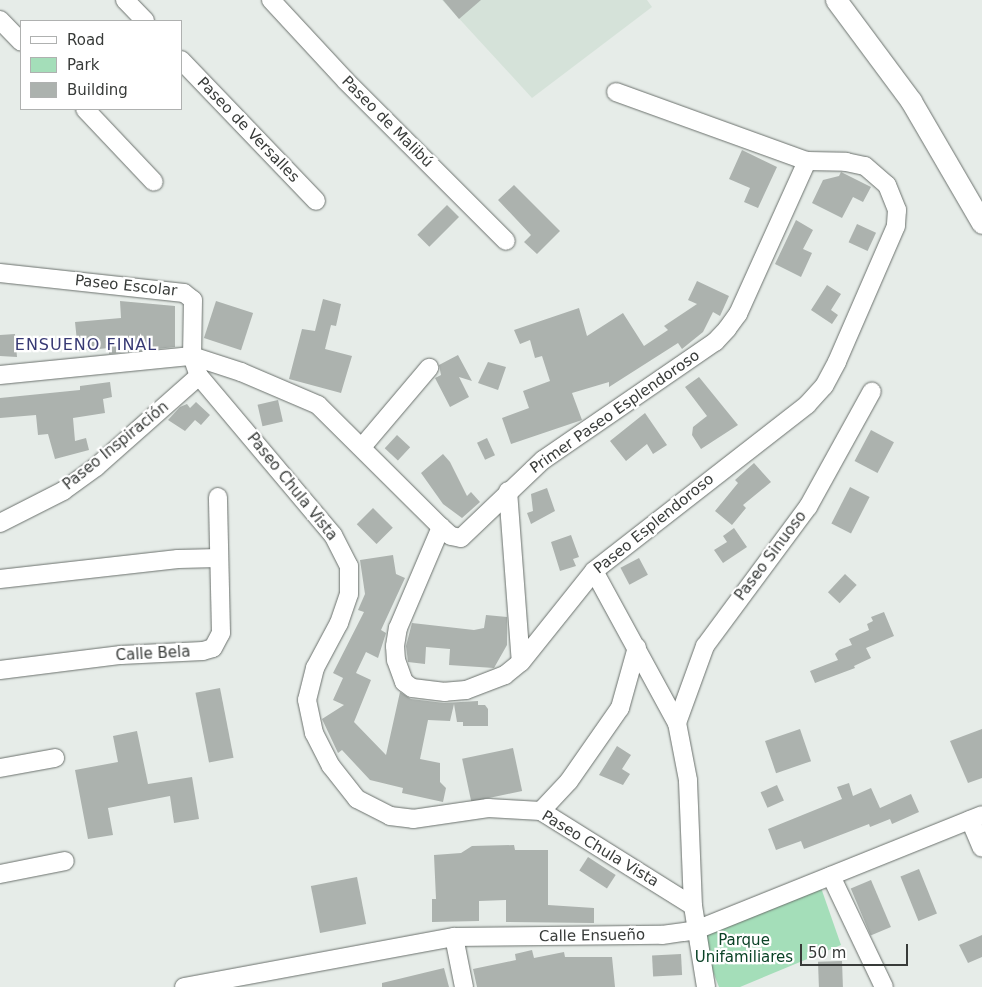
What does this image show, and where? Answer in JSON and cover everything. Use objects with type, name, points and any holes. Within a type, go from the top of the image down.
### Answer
[{"type":"main road","points":[[836,0],[912,102],[982,223]]},
{"type":"street","points":[[124,0],[144,20]]},
{"type":"street","name":"Paseo de Malibú","points":[[271,0],[346,81],[506,241]]},
{"type":"street","points":[[0,20],[20,41]]},
{"type":"street","name":"Paseo de Versalles","points":[[182,61],[316,201]]},
{"type":"street","points":[[616,92],[807,161]]},
{"type":"street","points":[[85,110],[154,182]]},
{"type":"street","name":"Paseo Esplendoroso","points":[[441,527],[398,628],[396,660],[404,682],[427,692],[466,690],[490,683],[521,662],[594,571],[807,405],[824,386],[837,362],[896,226],[897,210],[892,196],[875,172],[846,162],[807,161]]},
{"type":"street","name":"Primer Paseo Esplendoroso","points":[[0,376],[195,366],[293,392],[318,405],[441,527],[456,538],[466,535],[508,491],[543,460],[715,342],[738,314],[807,161]]},
{"type":"street","name":"Paseo Escolar","points":[[0,273],[184,293],[190,296],[196,307],[195,366]]},
{"type":"street","name":"Paseo Inspiración","points":[[0,523],[63,491],[96,466],[195,366]]},
{"type":"street","name":"Paseo Chula Vista","points":[[195,366],[333,535],[349,566],[349,594],[316,668],[307,700],[314,733],[345,786],[372,808],[390,816],[413,820],[488,808],[541,811],[693,906]]},
{"type":"street","points":[[362,447],[428,368]]},
{"type":"street","name":"Paseo Sinuoso","points":[[677,723],[705,646],[808,507],[872,391]]},
{"type":"street","points":[[508,491],[521,662]]},
{"type":"street","name":"Calle Bela","points":[[0,670],[121,654],[203,651],[213,648],[221,633],[218,496]]},
{"type":"street","points":[[0,579],[178,559],[219,558]]},
{"type":"street","points":[[594,571],[677,723],[688,780],[693,906],[706,987]]},
{"type":"street","points":[[541,811],[574,774],[620,708],[637,647]]},
{"type":"street","points":[[0,768],[55,758]]},
{"type":"street","points":[[976,818],[982,848]]},
{"type":"street","name":"Calle Ensueño","points":[[184,987],[454,937],[662,935],[696,930],[976,818]]},
{"type":"street","points":[[0,874],[64,861]]},
{"type":"street","points":[[831,876],[884,987]]},
{"type":"street","points":[[454,937],[464,987]]},
{"type":"shaded area","points":[[442,0],[647,0],[652,7],[532,98]]},
{"type":"green space","name":"Parque Unifamiliares","points":[[819,882],[841,945],[740,987],[719,987],[697,931]]},
{"type":"building","points":[[443,0],[481,0],[459,19]]},
{"type":"building","points":[[742,150],[777,167],[758,208],[744,202],[750,188],[729,179]]},
{"type":"building","points":[[841,172],[871,187],[863,202],[853,197],[842,218],[812,203],[823,180],[839,176]]},
{"type":"building","points":[[514,185],[560,231],[537,254],[524,242],[531,235],[498,200]]},
{"type":"building","points":[[447,205],[459,217],[429,247],[417,235]]},
{"type":"building","points":[[796,220],[813,230],[803,249],[812,253],[801,277],[775,264]]},
{"type":"building","points":[[857,224],[876,233],[868,251],[849,242]]},
{"type":"building","points":[[697,281],[729,296],[720,316],[713,312],[703,332],[682,349],[678,343],[609,387],[609,382],[572,393],[582,420],[511,444],[502,418],[529,408],[523,391],[550,381],[542,356],[535,358],[530,340],[520,344],[514,330],[579,308],[587,336],[623,313],[644,346],[668,330],[664,326],[697,304],[688,300]]},
{"type":"building","points":[[827,285],[841,294],[831,310],[838,315],[832,324],[811,310]]},
{"type":"building","points":[[323,299],[341,304],[336,326],[331,325],[325,349],[352,356],[341,393],[289,379],[302,329],[315,331]]},
{"type":"building","points":[[120,301],[175,306],[175,347],[109,354],[109,348],[78,351],[75,322],[121,318]]},
{"type":"building","points":[[216,301],[253,313],[241,350],[204,338]]},
{"type":"building","points":[[15,334],[17,357],[0,356],[0,335]]},
{"type":"building","points":[[458,355],[472,381],[459,377],[469,397],[450,407],[435,378],[441,375],[439,365]]},
{"type":"building","points":[[488,362],[506,367],[498,390],[478,383]]},
{"type":"building","points":[[699,377],[738,425],[701,449],[692,435],[693,427],[707,416],[685,387]]},
{"type":"building","points":[[110,382],[112,397],[103,399],[105,413],[73,418],[75,441],[86,438],[89,450],[55,459],[48,434],[38,435],[36,415],[0,418],[0,398],[80,390],[80,386]]},
{"type":"building","points":[[278,400],[283,421],[262,426],[258,405]]},
{"type":"building","points":[[196,402],[210,415],[201,425],[195,420],[185,431],[168,420],[180,407],[187,404],[190,408]]},
{"type":"building","points":[[645,413],[667,445],[653,454],[647,444],[626,461],[610,441]]},
{"type":"building","points":[[871,430],[894,442],[878,473],[855,461]]},
{"type":"building","points":[[397,435],[410,447],[398,460],[385,448]]},
{"type":"building","points":[[487,438],[495,455],[485,460],[477,443]]},
{"type":"building","points":[[443,454],[450,462],[467,496],[471,492],[480,502],[462,518],[443,504],[421,473]]},
{"type":"building","points":[[754,463],[771,482],[743,505],[746,508],[732,525],[715,511],[738,483],[735,480]]},
{"type":"building","points":[[850,487],[870,497],[851,534],[831,524]]},
{"type":"building","points":[[547,488],[555,511],[531,524],[527,513],[533,511],[531,494]]},
{"type":"building","points":[[373,508],[393,528],[377,544],[357,524]]},
{"type":"building","points":[[734,528],[747,547],[723,563],[714,550],[727,542],[723,536]]},
{"type":"building","points":[[571,535],[579,557],[573,559],[576,566],[560,571],[551,542]]},
{"type":"building","points":[[393,555],[396,574],[405,578],[381,630],[386,633],[378,658],[366,652],[356,673],[371,680],[354,722],[386,755],[400,692],[411,699],[444,703],[478,701],[478,705],[485,705],[488,709],[488,726],[463,726],[463,722],[457,722],[454,704],[450,721],[428,720],[420,759],[440,763],[440,782],[446,788],[443,802],[402,793],[403,788],[370,780],[342,750],[338,753],[322,719],[344,705],[333,700],[343,678],[333,673],[364,612],[358,610],[365,594],[360,560]]},
{"type":"building","points":[[639,558],[648,575],[629,585],[620,568]]},
{"type":"building","points":[[845,574],[857,585],[840,603],[828,592]]},
{"type":"building","points":[[884,612],[894,636],[866,648],[871,658],[854,666],[855,668],[815,683],[810,671],[838,660],[835,654],[839,650],[852,645],[849,639],[869,630],[867,624],[873,621],[871,617]]},
{"type":"building","points":[[486,615],[507,617],[507,645],[494,668],[449,665],[450,649],[426,647],[425,664],[408,662],[406,646],[412,623],[474,630],[484,628]]},
{"type":"building","points":[[220,688],[234,758],[209,762],[195,693]]},
{"type":"building","points":[[800,729],[811,761],[776,773],[765,741]]},
{"type":"building","points":[[982,729],[982,778],[968,783],[950,741]]},
{"type":"building","points":[[137,731],[148,784],[192,777],[199,819],[174,823],[170,796],[108,808],[113,835],[88,839],[75,770],[118,762],[113,736]]},
{"type":"building","points":[[617,746],[631,755],[622,769],[630,774],[623,785],[599,775]]},
{"type":"building","points":[[513,748],[522,791],[471,802],[462,759]]},
{"type":"building","points":[[849,783],[853,796],[871,788],[880,808],[911,794],[919,812],[892,824],[890,819],[870,827],[869,824],[804,849],[801,841],[776,850],[768,829],[842,799],[837,787]]},
{"type":"building","points":[[777,785],[784,801],[767,808],[761,792]]},
{"type":"building","points":[[514,845],[515,850],[548,850],[548,905],[594,908],[594,923],[506,922],[506,900],[479,901],[479,921],[432,922],[432,899],[436,899],[434,855],[461,853],[472,846]]},
{"type":"building","points":[[588,857],[616,875],[607,888],[579,870]]},
{"type":"building","points":[[919,869],[937,914],[918,921],[900,876]]},
{"type":"building","points":[[357,877],[366,924],[320,933],[311,886]]},
{"type":"building","points":[[871,880],[891,927],[871,936],[851,889]]},
{"type":"building","points":[[982,935],[982,957],[968,963],[959,945]]},
{"type":"building","points":[[532,950],[534,958],[564,952],[565,957],[612,957],[615,987],[477,987],[473,969],[516,960],[515,954]]},
{"type":"building","points":[[681,954],[682,975],[653,976],[652,956]]},
{"type":"building","points":[[842,961],[843,987],[819,987],[818,962]]},
{"type":"building","points":[[444,968],[449,987],[382,987],[382,983]]},
{"type":"district","name":"ENSUENO FINAL","points":[[86,345]]}]
